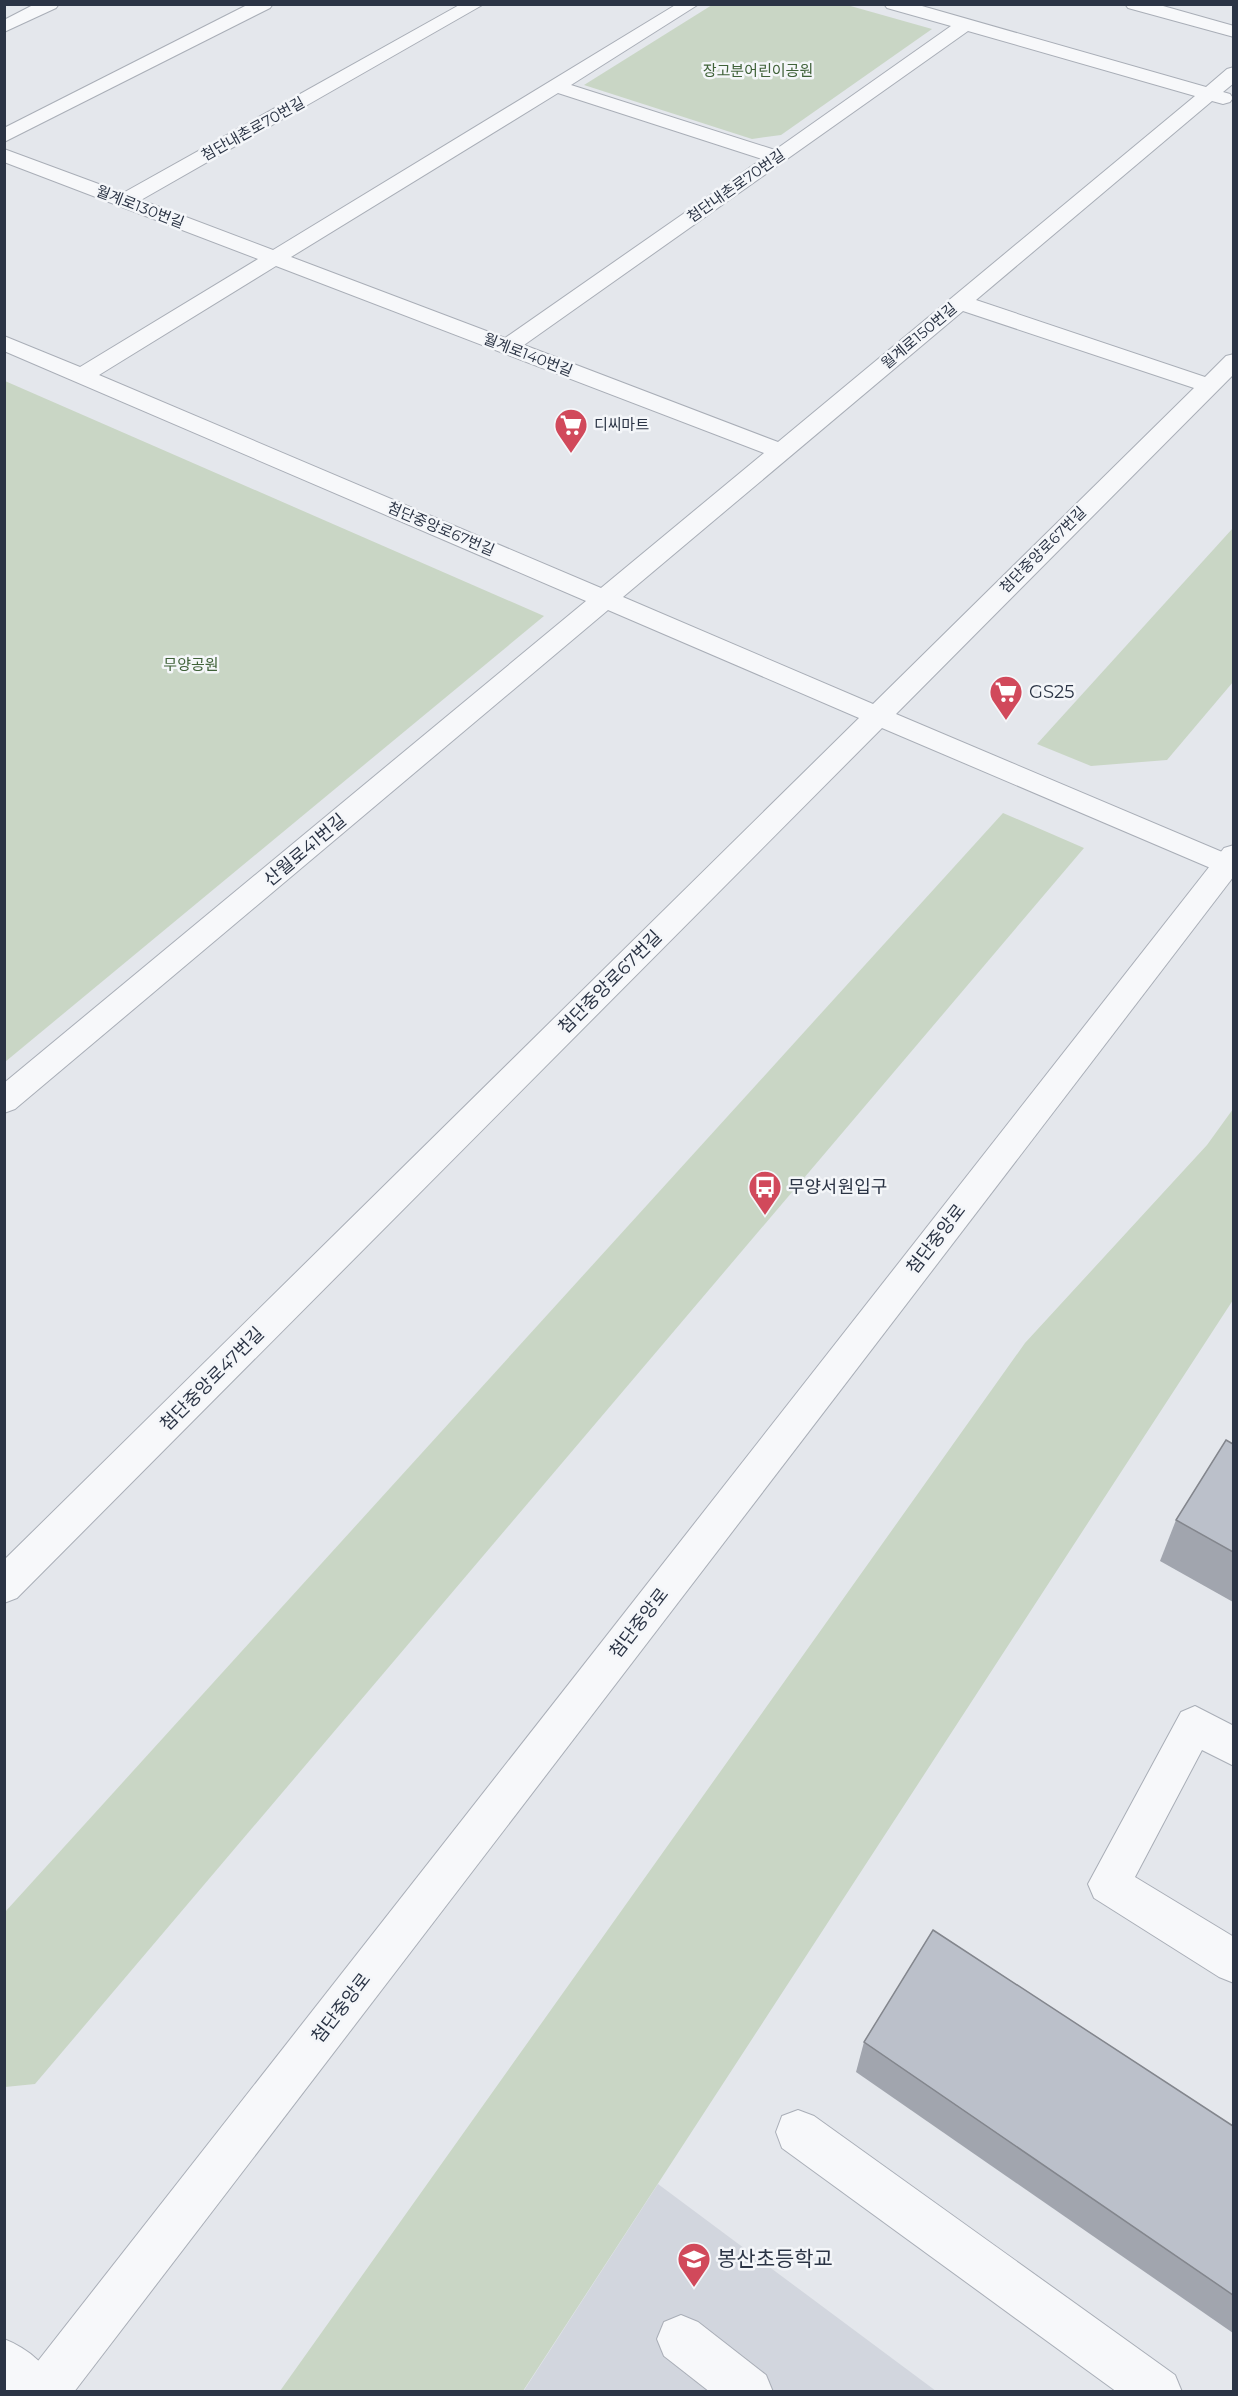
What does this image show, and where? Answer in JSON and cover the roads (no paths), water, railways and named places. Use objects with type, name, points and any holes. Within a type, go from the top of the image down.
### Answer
[{"type":"street","points":[[4,27],[50,4]]},
{"type":"street","points":[[4,136],[264,4]]},
{"type":"street","name":"첨단내촌로70번길","points":[[124,201],[475,4]]},
{"type":"street","points":[[82,376],[690,4]]},
{"type":"street","points":[[893,4],[1233,101]]},
{"type":"street","points":[[1134,4],[1233,32]]},
{"type":"street","name":"첨단내촌로70번길","points":[[507,347],[965,25]]},
{"type":"street","name":"월계로150번길","points":[[605,599],[1233,73]]},
{"type":"street","points":[[556,86],[777,157]]},
{"type":"street","name":"월계로130번길","points":[[4,155],[275,258]]},
{"type":"street","name":"월계로140번길","points":[[275,258],[781,451]]},
{"type":"street","points":[[959,302],[1209,386],[1233,361]]},
{"type":"street","name":"첨단중앙로67번길","points":[[4,343],[1231,863]]},
{"type":"street","name":"첨단중앙로67번길","points":[[419,1173],[1209,386]]},
{"type":"street","name":"산월로41번길","points":[[4,1101],[605,599]]},
{"type":"street","name":"첨단중앙로","points":[[44,2391],[1231,863]]},
{"type":"street","name":"첨단중앙로47번길","points":[[4,1586],[419,1173]]},
{"type":"street","points":[[1233,1747],[1196,1725],[1109,1884],[1233,1962]]},
{"type":"street","points":[[798,2132],[1158,2391]]},
{"type":"street","points":[[681,2339],[749,2391]]},
{"type":"street","points":[[4,2363],[36,2391]]},
{"type":"place","name":"디씨마트","points":[[571,454]]},
{"type":"place","name":"GS25","points":[[1006,721]]},
{"type":"place","name":"무양서원입구","points":[[765,1216]]},
{"type":"place","name":"봉산초등학교","points":[[694,2288]]},
{"type":"park label","name":"장고분어린이공원","points":[[758,71]]},
{"type":"park label","name":"무양공원","points":[[191,665]]}]
